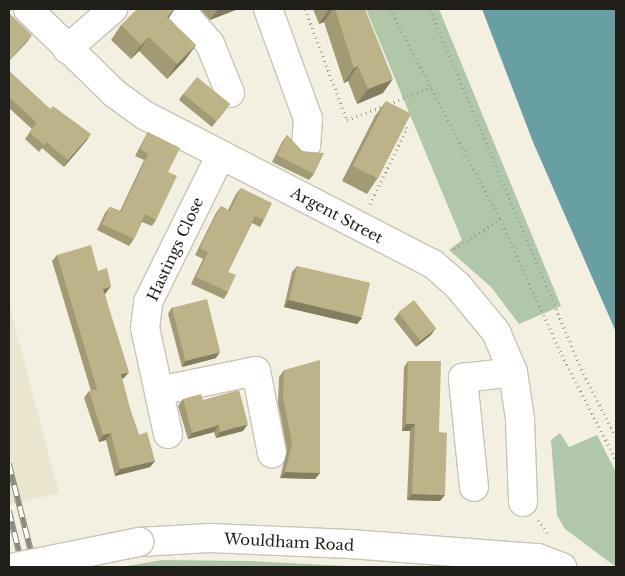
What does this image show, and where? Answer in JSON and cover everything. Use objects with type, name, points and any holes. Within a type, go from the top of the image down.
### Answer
[{"type":"street","name":"Argent Street","points":[[28,9],[67,49],[146,116],[359,228],[432,264],[458,286],[496,332],[513,372],[520,419],[523,502]]},
{"type":"street","points":[[67,49],[113,9]]},
{"type":"street","points":[[180,9],[210,44],[230,92]]},
{"type":"street","points":[[268,9],[308,119],[306,145]]},
{"type":"street","name":"Hastings Close","points":[[168,434],[145,328],[148,302],[220,156]]},
{"type":"street","points":[[159,391],[256,371],[272,453]]},
{"type":"street","points":[[474,487],[463,378],[513,372]]},
{"type":"street","name":"Wouldham Road","points":[[16,567],[139,542],[210,538],[550,563]]},
{"type":"path","points":[[305,9],[347,120],[432,87]]},
{"type":"path","points":[[390,9],[500,219],[562,355],[616,460]]},
{"type":"path","points":[[430,9],[577,360],[616,437]]},
{"type":"path","points":[[377,109],[385,114]]},
{"type":"path","points":[[359,228],[407,128],[392,119]]},
{"type":"path","points":[[432,264],[500,219]]},
{"type":"path","points":[[523,502],[548,532],[550,563]]},
{"type":"shaded area","points":[[9,304],[59,493],[9,505]]},
{"type":"green space","points":[[366,9],[439,9],[561,306],[519,324],[491,287],[449,250],[462,240]]},
{"type":"green space","points":[[560,433],[569,447],[597,435],[616,472],[616,567],[565,529],[557,515],[551,440]]},
{"type":"green space","points":[[162,560],[250,561],[367,567],[121,567]]},
{"type":"water","points":[[482,9],[616,9],[616,332],[533,142]]},
{"type":"building","points":[[137,9],[175,9],[167,17],[196,45],[177,64],[149,37],[141,45],[121,25]]},
{"type":"building","points":[[335,9],[365,9],[393,79],[368,89],[358,66],[354,68]]},
{"type":"building","points":[[9,13],[32,35],[9,60]]},
{"type":"building","points":[[9,71],[50,109],[53,106],[91,134],[68,160],[46,142],[44,145],[29,132],[37,123],[9,97]]},
{"type":"building","points":[[197,77],[230,104],[217,121],[183,94]]},
{"type":"building","points":[[386,101],[411,114],[378,179],[353,166]]},
{"type":"building","points":[[148,132],[180,148],[168,172],[177,176],[156,220],[145,214],[134,239],[102,224],[110,207],[121,212],[148,154],[140,149]]},
{"type":"building","points":[[287,135],[302,151],[324,153],[314,174],[277,155]]},
{"type":"building","points":[[241,188],[272,203],[264,220],[255,216],[244,238],[228,272],[236,275],[228,292],[196,277],[208,252],[200,248],[208,231],[221,206],[230,211]]},
{"type":"building","points":[[91,245],[98,271],[107,268],[111,286],[103,289],[129,372],[121,374],[130,409],[139,435],[147,432],[155,461],[120,469],[111,433],[103,435],[89,391],[97,389],[57,255]]},
{"type":"building","points":[[297,266],[370,283],[362,317],[289,300]]},
{"type":"building","points":[[207,299],[220,352],[185,361],[172,308]]},
{"type":"building","points":[[414,300],[436,328],[420,341],[398,312]]},
{"type":"building","points":[[320,360],[320,473],[285,472],[292,444],[283,397],[284,370]]},
{"type":"building","points":[[408,361],[441,361],[439,432],[447,433],[445,495],[412,494],[415,424],[406,424]]},
{"type":"building","points":[[239,390],[248,424],[220,432],[219,425],[192,433],[183,399],[201,394],[203,400]]},
{"type":"railway","points":[[9,464],[35,567]]},
{"type":"railway","points":[[9,511],[23,567]]}]
